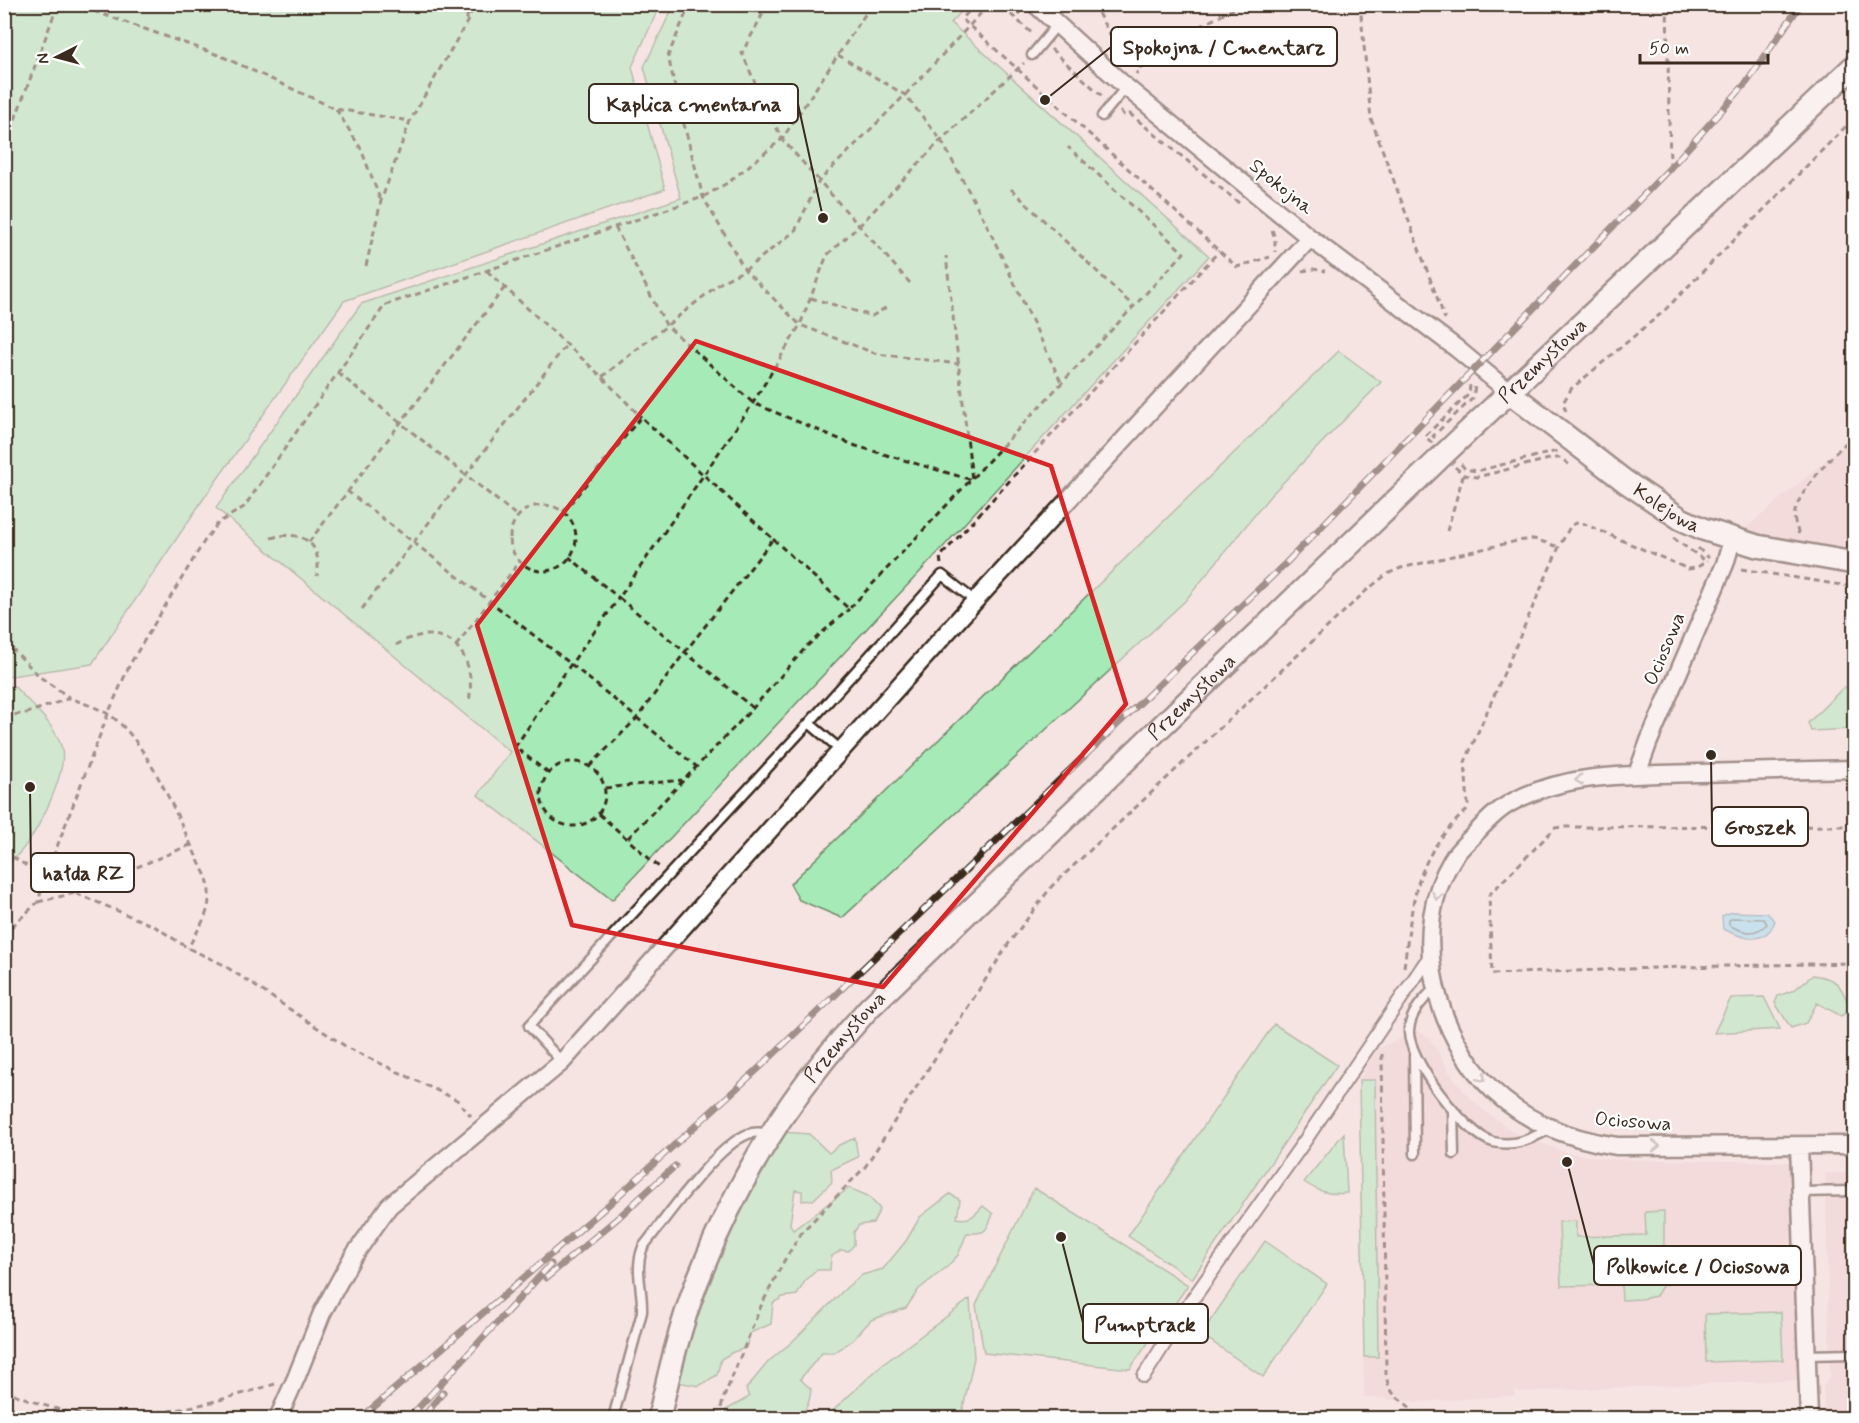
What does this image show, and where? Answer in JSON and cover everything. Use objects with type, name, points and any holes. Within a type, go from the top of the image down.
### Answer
[{"type":"street","name":"Spokojna","points":[[1035,4],[1126,87],[1310,238],[1456,348],[1509,392]]},
{"type":"street","name":"Przemysłowa","points":[[659,1419],[672,1359],[697,1282],[737,1195],[772,1135],[824,1061],[870,1008],[1443,455],[1854,66]]},
{"type":"street","points":[[278,1419],[322,1313],[352,1258],[389,1206],[562,1062],[975,601],[1310,238]]},
{"type":"street","name":"Kolejowa","points":[[1509,392],[1626,482],[1702,529],[1732,540],[1776,550],[1854,563]]},
{"type":"street","name":"Ociosowa","points":[[1637,774],[1723,567],[1732,540]]},
{"type":"street","name":"Ociosowa","points":[[1854,769],[1637,774],[1561,783],[1539,789],[1498,811],[1453,858],[1438,888],[1430,931],[1431,962],[1436,988],[1443,1015],[1457,1046],[1482,1080],[1512,1106],[1550,1129],[1593,1143],[1617,1146],[1854,1145]]},
{"type":"street","points":[[1144,1376],[1192,1300],[1304,1142],[1425,963],[1431,962]]},
{"type":"street","points":[[1799,1146],[1809,1419]]},
{"type":"lane","points":[[1032,55],[1057,25]]},
{"type":"lane","points":[[1102,116],[1126,87]]},
{"type":"lane","points":[[562,1062],[529,1026],[942,576],[975,601]]},
{"type":"lane","points":[[809,723],[841,750]]},
{"type":"lane","points":[[1415,1154],[1414,1056],[1409,1033],[1413,1013],[1436,988]]},
{"type":"lane","points":[[1414,1056],[1453,1110],[1484,1138],[1493,1142],[1525,1142],[1550,1129]]},
{"type":"lane","points":[[1453,1110],[1454,1154]]},
{"type":"lane","points":[[613,1419],[642,1312],[643,1300],[638,1276],[638,1259],[643,1247],[719,1153],[747,1134],[758,1132],[772,1135]]},
{"type":"lane","points":[[1801,1192],[1854,1191]]},
{"type":"lane","points":[[1807,1355],[1854,1354]]},
{"type":"path","points":[[4,149],[58,4]]},
{"type":"path","points":[[74,4],[221,56],[336,109],[410,121]]},
{"type":"path","points":[[467,4],[467,22]]},
{"type":"path","points":[[366,266],[381,201],[410,121],[467,22],[474,4]]},
{"type":"path","points":[[690,4],[668,56],[704,197],[745,270],[800,325],[877,354],[959,364]]},
{"type":"path","points":[[742,4],[762,16]]},
{"type":"path","points":[[768,4],[742,53],[782,139],[910,283]]},
{"type":"path","points":[[38,902],[45,878],[108,714],[130,664],[205,540],[218,523],[244,507],[386,305],[704,197],[729,182],[782,139],[868,10],[863,4]]},
{"type":"path","points":[[975,4],[962,19],[1237,267],[1264,258]]},
{"type":"path","points":[[1006,4],[1006,10],[1112,105],[1124,115],[1130,114],[1243,207]]},
{"type":"path","points":[[1093,4],[1113,40],[1140,68]]},
{"type":"path","points":[[1126,87],[1140,68],[1188,32],[1244,4]]},
{"type":"path","points":[[1360,4],[1371,119],[1456,348]]},
{"type":"path","points":[[1667,4],[1670,168]]},
{"type":"path","points":[[602,376],[723,281],[745,270],[795,231],[819,181],[905,95],[983,11]]},
{"type":"path","points":[[838,55],[905,95],[941,141],[985,222],[1062,384]]},
{"type":"path","points":[[548,773],[515,747],[753,403],[800,325],[827,255],[860,225],[941,141],[1032,55]]},
{"type":"path","points":[[680,109],[756,86]]},
{"type":"path","points":[[336,109],[361,149],[381,201]]},
{"type":"path","points":[[1564,398],[1571,389],[1663,312],[1854,118]]},
{"type":"path","points":[[628,838],[753,708],[807,646],[849,609],[1184,254],[1068,147]]},
{"type":"path","points":[[1011,189],[1134,307]]},
{"type":"path","points":[[615,227],[666,326],[753,403],[856,446],[972,480]]},
{"type":"path","points":[[1270,228],[1275,238],[1274,251],[1288,262],[1300,271],[1318,269],[1329,273]]},
{"type":"path","points":[[942,576],[940,557],[1219,251]]},
{"type":"path","points":[[946,256],[972,480]]},
{"type":"path","points":[[487,271],[849,609]]},
{"type":"path","points":[[309,542],[505,287]]},
{"type":"path","points":[[811,298],[872,316],[887,307]]},
{"type":"path","points":[[362,609],[567,344]]},
{"type":"path","points":[[338,373],[518,516]]},
{"type":"path","points":[[1466,378],[1470,387],[1468,395],[1425,436],[1464,475],[1477,477],[1557,458],[1561,458],[1579,471]]},
{"type":"path","points":[[563,512],[641,417]]},
{"type":"path","points":[[1801,539],[1794,520],[1799,499],[1840,446],[1854,436]]},
{"type":"path","points":[[1552,444],[1560,451]]},
{"type":"path","points":[[1447,531],[1464,475]]},
{"type":"path","points":[[347,491],[571,664],[697,767]]},
{"type":"path","points":[[545,505],[563,512],[570,520],[575,539],[574,549],[569,557],[561,565],[550,570],[529,568],[520,561],[513,551],[510,539],[511,527],[518,516],[525,510],[545,505]]},
{"type":"path","points":[[1404,970],[1410,915],[1423,869],[1441,837],[1467,811],[1465,762],[1559,547],[1571,525],[1580,522],[1688,569],[1696,568],[1707,561],[1708,557],[1723,567]]},
{"type":"path","points":[[271,538],[283,534],[296,534],[309,542],[316,550],[320,564],[317,576]]},
{"type":"path","points":[[1669,535],[1707,561],[1710,566],[1854,587]]},
{"type":"path","points":[[590,766],[638,718],[685,652],[773,539]]},
{"type":"path","points":[[718,1419],[724,1397],[761,1306],[790,1251],[802,1232],[865,1167],[1009,943],[1052,886],[1350,606],[1388,574],[1412,565],[1517,541],[1534,539],[1559,547]]},
{"type":"path","points":[[569,557],[753,708]]},
{"type":"path","points":[[456,646],[520,561]]},
{"type":"path","points":[[396,645],[410,637],[426,633],[441,637],[456,646],[466,658],[471,672],[472,689],[469,702]]},
{"type":"path","points":[[4,640],[40,677],[70,698],[108,714],[123,726],[142,748],[207,878],[210,894],[208,912],[188,948]]},
{"type":"path","points":[[4,716],[27,713],[70,698]]},
{"type":"path","points":[[568,762],[579,762],[590,766],[600,775],[605,788],[605,797],[599,814],[589,822],[576,826],[564,825],[552,819],[544,809],[541,797],[542,784],[548,773],[557,765],[568,762]]},
{"type":"path","points":[[605,788],[684,779]]},
{"type":"path","points":[[599,814],[668,876]]},
{"type":"path","points":[[1854,826],[1555,828],[1489,895],[1492,974],[1854,963]]},
{"type":"path","points":[[4,934],[38,902],[75,893],[190,845]]},
{"type":"path","points":[[4,851],[45,878],[154,926],[188,948],[222,964],[348,1048],[457,1100],[481,1130]]},
{"type":"path","points":[[1378,1031],[1382,1043],[1386,1377],[1393,1395],[1410,1407],[1415,1419]]},
{"type":"path","points":[[4,1390],[50,1408],[74,1413],[145,1415],[178,1411],[296,1378]]},
{"type":"highlighted area","points":[[696,341],[1051,466],[1126,704],[883,987],[572,925],[477,625]]},
{"type":"shaded area","points":[[1854,436],[1854,563],[1732,540]]},
{"type":"shaded area","points":[[1418,1031],[1430,1038],[1452,1076],[1466,1094],[1485,1111],[1517,1134],[1562,1151],[1605,1159],[1791,1162],[1800,1380],[1515,1392],[1515,1396],[1419,1402],[1364,1397],[1359,1080],[1376,1049]]},
{"type":"shaded area","points":[[1825,1173],[1854,1173],[1854,1418],[1824,1418],[1823,1385],[1830,1376]]},
{"type":"green space","points":[[4,5],[660,5],[632,67],[665,189],[344,301],[204,498],[92,664],[5,677]]},
{"type":"green space","points":[[674,5],[967,5],[951,23],[1209,256],[934,557],[612,900],[478,795],[510,752],[216,508],[361,304],[681,198],[644,67]]},
{"type":"green space","points":[[1339,351],[1381,382],[1270,496],[1185,601],[842,918],[799,900],[790,884]]},
{"type":"green space","points":[[14,686],[54,731],[62,749],[62,760],[56,787],[43,817],[28,842],[5,868],[5,687]]},
{"type":"green space","points":[[1844,687],[1851,690],[1852,729],[1811,731],[1808,723]]},
{"type":"green space","points":[[1813,975],[1829,979],[1839,985],[1851,1010],[1841,1016],[1817,1003],[1806,1023],[1791,1028],[1775,1003],[1778,996],[1794,990]]},
{"type":"green space","points":[[1764,997],[1780,1029],[1714,1033],[1731,998]]},
{"type":"green space","points":[[1274,1024],[1337,1065],[1192,1279],[1128,1236]]},
{"type":"green space","points":[[1359,1080],[1375,1080],[1378,1357],[1364,1357]]},
{"type":"green space","points":[[782,1132],[809,1134],[829,1153],[839,1145],[855,1138],[858,1157],[831,1170],[832,1182],[813,1200],[802,1201],[802,1191],[795,1190],[790,1224],[793,1230],[849,1188],[868,1196],[880,1209],[873,1223],[859,1225],[854,1232],[854,1245],[848,1251],[841,1250],[831,1257],[830,1270],[817,1270],[805,1281],[797,1295],[783,1297],[773,1303],[771,1324],[750,1333],[746,1348],[721,1359],[717,1375],[699,1386],[677,1382],[687,1343],[734,1221]]},
{"type":"green space","points":[[1344,1133],[1347,1193],[1324,1192],[1304,1182]]},
{"type":"green space","points":[[1034,1188],[1188,1285],[1130,1369],[984,1353],[976,1305]]},
{"type":"green space","points":[[950,1194],[960,1200],[957,1218],[965,1219],[972,1216],[983,1206],[993,1214],[987,1228],[978,1233],[967,1233],[958,1255],[947,1267],[919,1289],[906,1308],[871,1320],[853,1340],[834,1353],[822,1353],[800,1379],[811,1389],[809,1401],[803,1412],[796,1416],[778,1419],[712,1418],[749,1397],[746,1389],[769,1361],[792,1342],[847,1287],[862,1275],[883,1269],[906,1241],[920,1217]]},
{"type":"green space","points":[[1664,1211],[1664,1258],[1682,1258],[1681,1267],[1673,1283],[1662,1286],[1656,1296],[1622,1300],[1621,1285],[1561,1286],[1559,1222],[1576,1221],[1576,1237],[1646,1235],[1645,1212]]},
{"type":"green space","points":[[1265,1241],[1327,1284],[1263,1377],[1201,1334]]},
{"type":"green space","points":[[970,1299],[974,1358],[961,1418],[825,1418],[882,1365]]},
{"type":"green space","points":[[1781,1312],[1783,1360],[1706,1362],[1705,1314]]},
{"type":"water","points":[[1732,912],[1767,913],[1775,921],[1765,934],[1759,937],[1745,937],[1723,929],[1722,916]]},
{"type":"railway","points":[[361,1418],[607,1206],[758,1069],[1286,563],[1670,168],[1747,82],[1801,4]]},
{"type":"railway","points":[[546,1278],[675,1166]]},
{"type":"railway","points":[[409,1418],[551,1264]]},
{"type":"railway","points":[[423,1418],[443,1392]]},
{"type":"place","name":"Spokojna / Cmentarz","points":[[1045,100]]},
{"type":"place","name":"Kaplica cmentarna","points":[[823,218]]},
{"type":"place","name":"Groszek","points":[[1711,755]]},
{"type":"place","name":"hałda RZ","points":[[30,787]]},
{"type":"place","name":"Polkowice / Ociosowa","points":[[1567,1162]]},
{"type":"place","name":"Pumptrack","points":[[1061,1237]]}]
